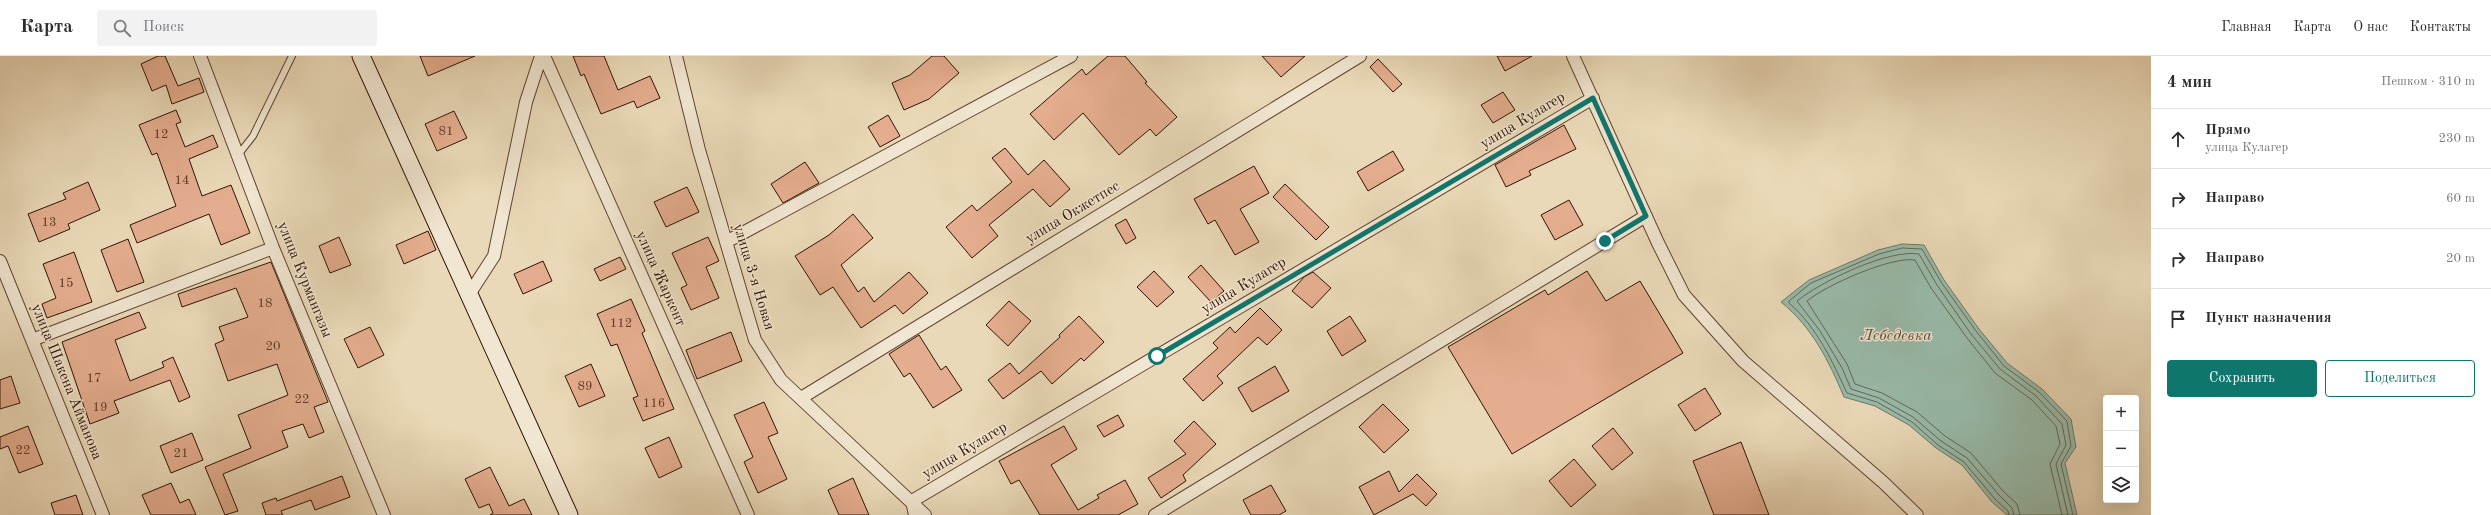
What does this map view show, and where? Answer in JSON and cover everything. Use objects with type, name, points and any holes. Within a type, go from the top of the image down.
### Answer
[{"type":"street","name":"улица Курмангазы","points":[[200,56],[273,248],[384,515]]},
{"type":"street","points":[[361,56],[468,296],[569,515]]},
{"type":"street","points":[[468,296],[494,256],[526,102],[542,56]]},
{"type":"street","name":"улица Жаркент","points":[[542,56],[748,515]]},
{"type":"street","name":"улица 3-я Новая","points":[[676,56],[699,150],[755,340],[781,380],[925,515]]},
{"type":"street","points":[[726,242],[1071,56]]},
{"type":"street","name":"улица Окжетпес","points":[[801,398],[1360,56]]},
{"type":"street","points":[[1573,56],[1684,295],[1743,361],[1884,483],[1916,515]]},
{"type":"street","name":"улица Кулагер","points":[[912,502],[1593,98]]},
{"type":"street","points":[[1155,515],[1646,216]]},
{"type":"street","points":[[32,340],[273,248]]},
{"type":"street","name":"улица Шакена Айманова","points":[[0,261],[103,515]]},
{"type":"street","points":[[912,502],[915,515]]},
{"type":"lane","points":[[238,155],[253,136],[292,56]]},
{"type":"water","name":"Лебедевка","points":[[1902,244],[1924,245],[1944,280],[1979,329],[2007,363],[2042,389],[2071,419],[2076,447],[2065,463],[2077,515],[2007,515],[1992,502],[1962,465],[1936,448],[1909,425],[1875,406],[1844,397],[1826,358],[1811,334],[1802,322],[1781,302],[1809,280],[1878,250]]},
{"type":"building","points":[[158,56],[165,56],[178,86],[199,78],[204,92],[172,104],[166,85],[152,91],[141,64]]},
{"type":"building","points":[[420,56],[475,56],[428,76]]},
{"type":"building","points":[[573,56],[604,56],[618,90],[650,76],[660,98],[637,108],[634,101],[601,114],[584,74],[581,76]]},
{"type":"building","points":[[932,56],[944,56],[959,73],[929,99],[904,110],[892,83],[910,75]]},
{"type":"building","points":[[1108,56],[1125,56],[1147,82],[1145,83],[1177,117],[1156,136],[1150,129],[1119,155],[1083,113],[1054,140],[1030,114],[1082,69],[1086,75]]},
{"type":"building","points":[[1262,56],[1305,56],[1281,77]]},
{"type":"building","points":[[1497,56],[1532,56],[1505,71]]},
{"type":"building","points":[[1378,59],[1402,84],[1393,92],[1370,67]]},
{"type":"building","points":[[1503,92],[1515,110],[1493,123],[1481,105]]},
{"type":"building","points":[[176,110],[181,122],[176,124],[185,147],[213,135],[218,147],[189,159],[202,196],[231,185],[250,233],[221,245],[209,214],[137,243],[130,225],[176,206],[157,153],[152,155],[139,125]]},
{"type":"building","points":[[454,111],[467,138],[437,151],[425,124]]},
{"type":"building","points":[[888,115],[900,136],[880,147],[868,127]]},
{"type":"building","points":[[1564,125],[1576,149],[1529,171],[1531,175],[1506,187],[1495,165]]},
{"type":"building","points":[[1005,148],[1028,175],[1044,160],[1070,189],[1050,207],[1033,189],[989,225],[998,236],[972,258],[946,227],[972,205],[977,211],[1012,182],[992,158]]},
{"type":"building","points":[[1393,151],[1404,170],[1368,191],[1357,172]]},
{"type":"building","points":[[805,162],[819,183],[783,203],[771,184]]},
{"type":"building","points":[[1254,166],[1269,193],[1240,209],[1259,242],[1235,255],[1215,220],[1208,224],[1194,199]]},
{"type":"building","points":[[88,182],[100,210],[68,224],[70,229],[39,242],[28,214],[66,199],[63,193]]},
{"type":"building","points":[[1285,184],[1329,227],[1316,240],[1273,197]]},
{"type":"building","points":[[687,187],[699,212],[666,227],[654,202]]},
{"type":"building","points":[[1569,200],[1583,225],[1555,240],[1541,215]]},
{"type":"building","points":[[853,214],[873,238],[841,265],[858,292],[864,287],[874,302],[909,272],[928,293],[903,314],[895,305],[861,328],[833,287],[820,295],[795,256],[829,235]]},
{"type":"building","points":[[1126,219],[1136,238],[1126,244],[1115,225]]},
{"type":"building","points":[[428,231],[436,250],[404,264],[396,245]]},
{"type":"building","points":[[339,237],[351,265],[330,273],[319,246]]},
{"type":"building","points":[[708,237],[719,261],[706,267],[719,298],[691,310],[681,288],[687,285],[672,253]]},
{"type":"building","points":[[128,239],[144,282],[117,292],[101,250]]},
{"type":"building","points":[[74,252],[92,302],[47,318],[42,304],[56,298],[43,264]]},
{"type":"building","points":[[620,257],[626,269],[600,281],[594,269]]},
{"type":"building","points":[[543,261],[552,281],[523,294],[514,274]]},
{"type":"building","points":[[271,262],[328,402],[314,407],[324,432],[309,438],[303,424],[282,431],[288,447],[223,474],[238,511],[225,515],[205,467],[251,448],[238,415],[288,395],[277,364],[228,381],[215,344],[224,340],[219,327],[248,317],[236,288],[182,307],[178,294]]},
{"type":"building","points":[[1201,265],[1224,291],[1211,302],[1188,277]]},
{"type":"building","points":[[1154,271],[1174,292],[1157,307],[1137,287]]},
{"type":"building","points":[[1587,271],[1606,301],[1640,281],[1683,353],[1512,454],[1448,347],[1545,290],[1548,295]]},
{"type":"building","points":[[1313,272],[1331,288],[1312,308],[1292,291],[1304,277]]},
{"type":"building","points":[[631,299],[645,331],[642,333],[674,409],[643,421],[633,398],[638,396],[617,344],[611,346],[597,314]]},
{"type":"building","points":[[1009,301],[1031,321],[1008,346],[986,325]]},
{"type":"building","points":[[1260,308],[1282,330],[1267,345],[1258,337],[1217,376],[1223,383],[1203,401],[1183,379],[1218,348],[1213,343],[1230,327],[1235,333]]},
{"type":"building","points":[[139,312],[146,328],[115,340],[130,381],[164,367],[162,362],[173,357],[190,397],[179,402],[170,380],[114,401],[119,413],[90,424],[62,342]]},
{"type":"building","points":[[1079,316],[1104,342],[1084,361],[1081,358],[1052,384],[1041,371],[1003,399],[988,380],[1010,363],[1019,374],[1060,337],[1059,335]]},
{"type":"building","points":[[1350,316],[1366,341],[1342,356],[1327,331]]},
{"type":"building","points":[[370,327],[384,355],[358,368],[344,339]]},
{"type":"building","points":[[731,332],[742,361],[697,379],[686,350]]},
{"type":"building","points":[[919,335],[941,370],[946,366],[962,390],[933,408],[910,373],[904,377],[889,354]]},
{"type":"building","points":[[591,364],[605,396],[579,407],[565,376]]},
{"type":"building","points":[[1275,366],[1289,391],[1252,412],[1238,388]]},
{"type":"building","points":[[11,376],[20,403],[0,409],[0,380]]},
{"type":"building","points":[[1705,388],[1721,414],[1695,431],[1678,405]]},
{"type":"building","points":[[764,402],[778,433],[768,437],[787,479],[758,493],[744,462],[753,457],[734,415]]},
{"type":"building","points":[[1383,404],[1409,430],[1384,453],[1359,427]]},
{"type":"building","points":[[1118,415],[1124,426],[1104,437],[1097,426]]},
{"type":"building","points":[[1194,421],[1216,444],[1183,475],[1186,481],[1161,498],[1148,478],[1186,454],[1174,441]]},
{"type":"building","points":[[28,426],[43,464],[19,473],[8,446],[0,449],[0,437]]},
{"type":"building","points":[[1064,426],[1077,449],[1051,465],[1078,510],[1099,498],[1097,495],[1125,480],[1138,504],[1118,515],[1040,515],[1019,480],[1011,484],[999,461]]},
{"type":"building","points":[[1613,428],[1633,453],[1612,470],[1592,446]]},
{"type":"building","points":[[192,433],[203,460],[171,473],[160,446]]},
{"type":"building","points":[[669,437],[682,467],[659,478],[645,448]]},
{"type":"building","points":[[1741,442],[1769,515],[1714,515],[1693,461]]},
{"type":"building","points":[[1574,459],[1596,485],[1571,507],[1549,481]]},
{"type":"building","points":[[490,467],[509,506],[524,499],[532,515],[490,515],[493,513],[489,504],[479,508],[465,479]]},
{"type":"building","points":[[1389,471],[1399,492],[1417,474],[1437,494],[1426,506],[1413,494],[1374,515],[1359,487]]},
{"type":"building","points":[[342,476],[350,497],[315,510],[311,500],[281,511],[283,515],[266,515],[262,503],[276,498],[277,501]]},
{"type":"building","points":[[853,478],[869,515],[839,515],[828,490]]},
{"type":"building","points":[[171,483],[180,503],[189,499],[196,515],[151,515],[142,495]]},
{"type":"building","points":[[1271,485],[1286,511],[1279,515],[1251,515],[1243,500]]},
{"type":"building","points":[[76,495],[83,515],[55,515],[51,503]]},
{"type":"route","points":[[1157,356],[1593,98],[1646,216],[1605,241]]}]
